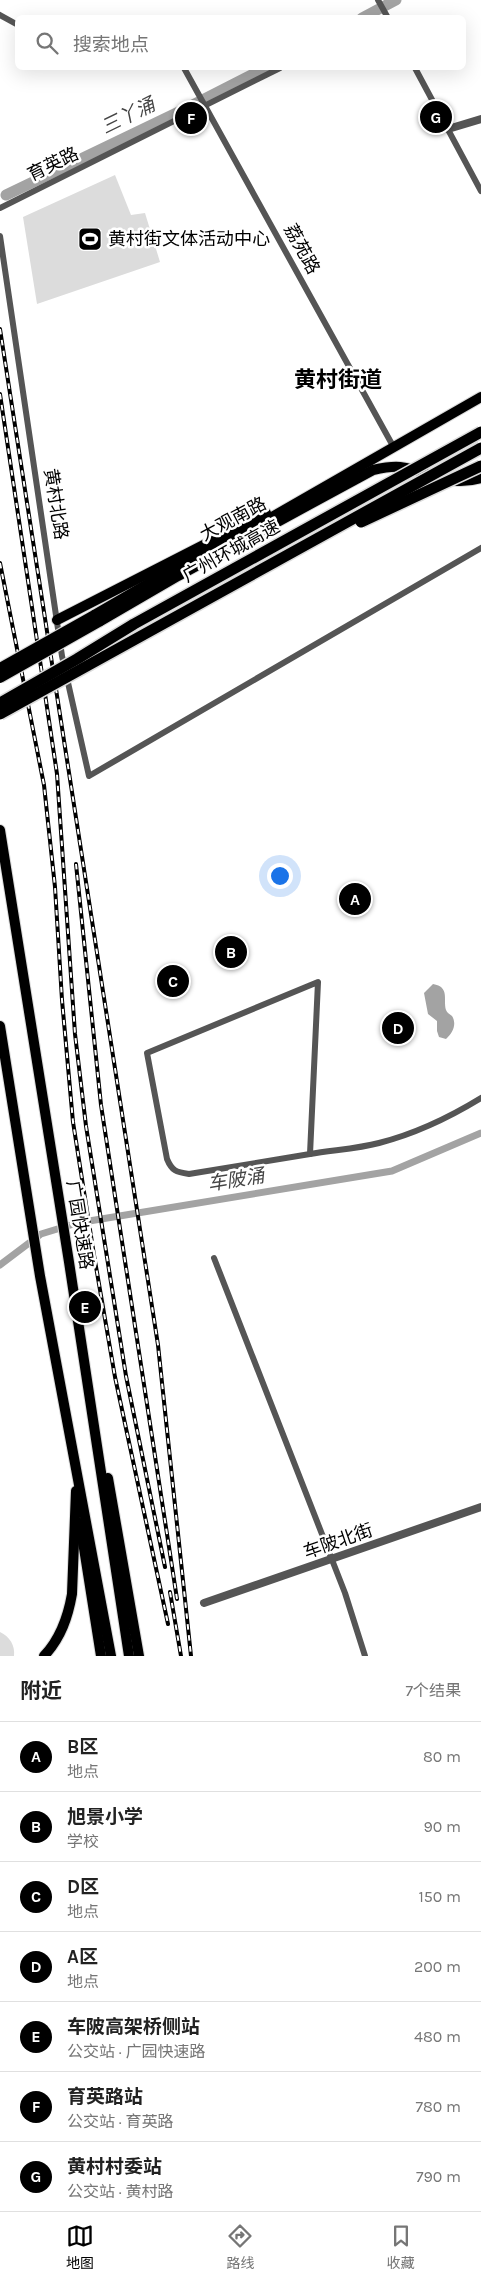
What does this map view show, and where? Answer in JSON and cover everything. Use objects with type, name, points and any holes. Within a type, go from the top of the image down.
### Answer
[{"type":"highway","name":"广州环城高速","points":[[0,703],[134,624],[481,432]]},
{"type":"highway","name":"广州环城高速","points":[[0,714],[481,448]]},
{"type":"highway","points":[[311,543],[481,466]]},
{"type":"main road","name":"大观南路","points":[[0,678],[96,618],[481,397]]},
{"type":"main road","points":[[399,467],[392,458],[395,451],[434,428],[445,417]]},
{"type":"main road","name":"大观南路","points":[[0,668],[373,470],[399,467],[454,482],[466,482],[481,478]]},
{"type":"main road","points":[[58,620],[292,500],[302,500]]},
{"type":"main road","name":"广园快速路","points":[[0,830],[90,1397],[112,1558],[129,1656]]},
{"type":"main road","points":[[0,1026],[40,1276],[111,1656]]},
{"type":"main road","points":[[90,1397],[111,1495],[139,1656]]},
{"type":"main road","points":[[44,1656],[62,1629],[72,1594],[76,1472]]},
{"type":"main road","points":[[76,1472],[83,1554],[100,1656]]},
{"type":"street","points":[[378,0],[386,15]]},
{"type":"street","points":[[0,16],[15,24]]},
{"type":"street","name":"荔苑路","points":[[185,70],[393,446]]},
{"type":"street","name":"育英路","points":[[0,208],[276,70]]},
{"type":"street","points":[[416,70],[481,191]]},
{"type":"street","points":[[448,129],[481,119]]},
{"type":"street","name":"黄村北路","points":[[0,236],[62,656],[89,776],[481,548]]},
{"type":"street","points":[[310,1154],[318,982],[147,1053],[167,1159],[171,1169],[178,1173],[189,1174],[377,1144],[462,1110],[481,1098]]},
{"type":"street","points":[[214,1258],[346,1592],[365,1656]]},
{"type":"street","name":"车陂北街","points":[[204,1603],[481,1507]]},
{"type":"shaded area","name":"黄村街文体活动中心","points":[[115,175],[131,215],[145,213],[160,262],[37,304],[23,217]]},
{"type":"shaded area","points":[[433,984],[444,991],[446,1010],[452,1016],[454,1022],[454,1028],[446,1039],[439,1037],[437,1021],[428,1014],[424,993]]},
{"type":"shaded area","points":[[0,1632],[7,1636],[11,1642],[14,1648],[14,1656],[0,1656]]},
{"type":"waterway","name":"三丫涌","points":[[368,15],[396,0]]},
{"type":"waterway","name":"三丫涌","points":[[6,195],[187,108],[261,70]]},
{"type":"waterway","name":"车陂涌","points":[[0,1265],[41,1234],[77,1223],[392,1171],[481,1133]]},
{"type":"railway","points":[[0,329],[158,1345],[191,1656]]},
{"type":"railway","points":[[0,394],[57,774],[75,1034],[86,1126],[126,1376],[165,1567]]},
{"type":"railway","points":[[0,563],[44,785],[55,887],[62,1000],[73,1122],[94,1255],[115,1377],[168,1624]]},
{"type":"railway","points":[[76,864],[101,1105],[177,1599]]},
{"type":"railway","points":[[170,1592],[181,1656]]},
{"type":"place","name":"黄村村委站","points":[[436,117]]},
{"type":"place","name":"育英路站","points":[[191,118]]},
{"type":"place","name":"黄村街文体活动中心","points":[[90,239]]},
{"type":"place","name":"B区","points":[[355,899]]},
{"type":"place","name":"旭景小学","points":[[231,952]]},
{"type":"place","name":"D区","points":[[173,981]]},
{"type":"place","name":"A区","points":[[398,1028]]},
{"type":"place","name":"车陂高架桥侧站","points":[[85,1307]]},
{"type":"district","name":"黄村街道","points":[[338,380]]}]
